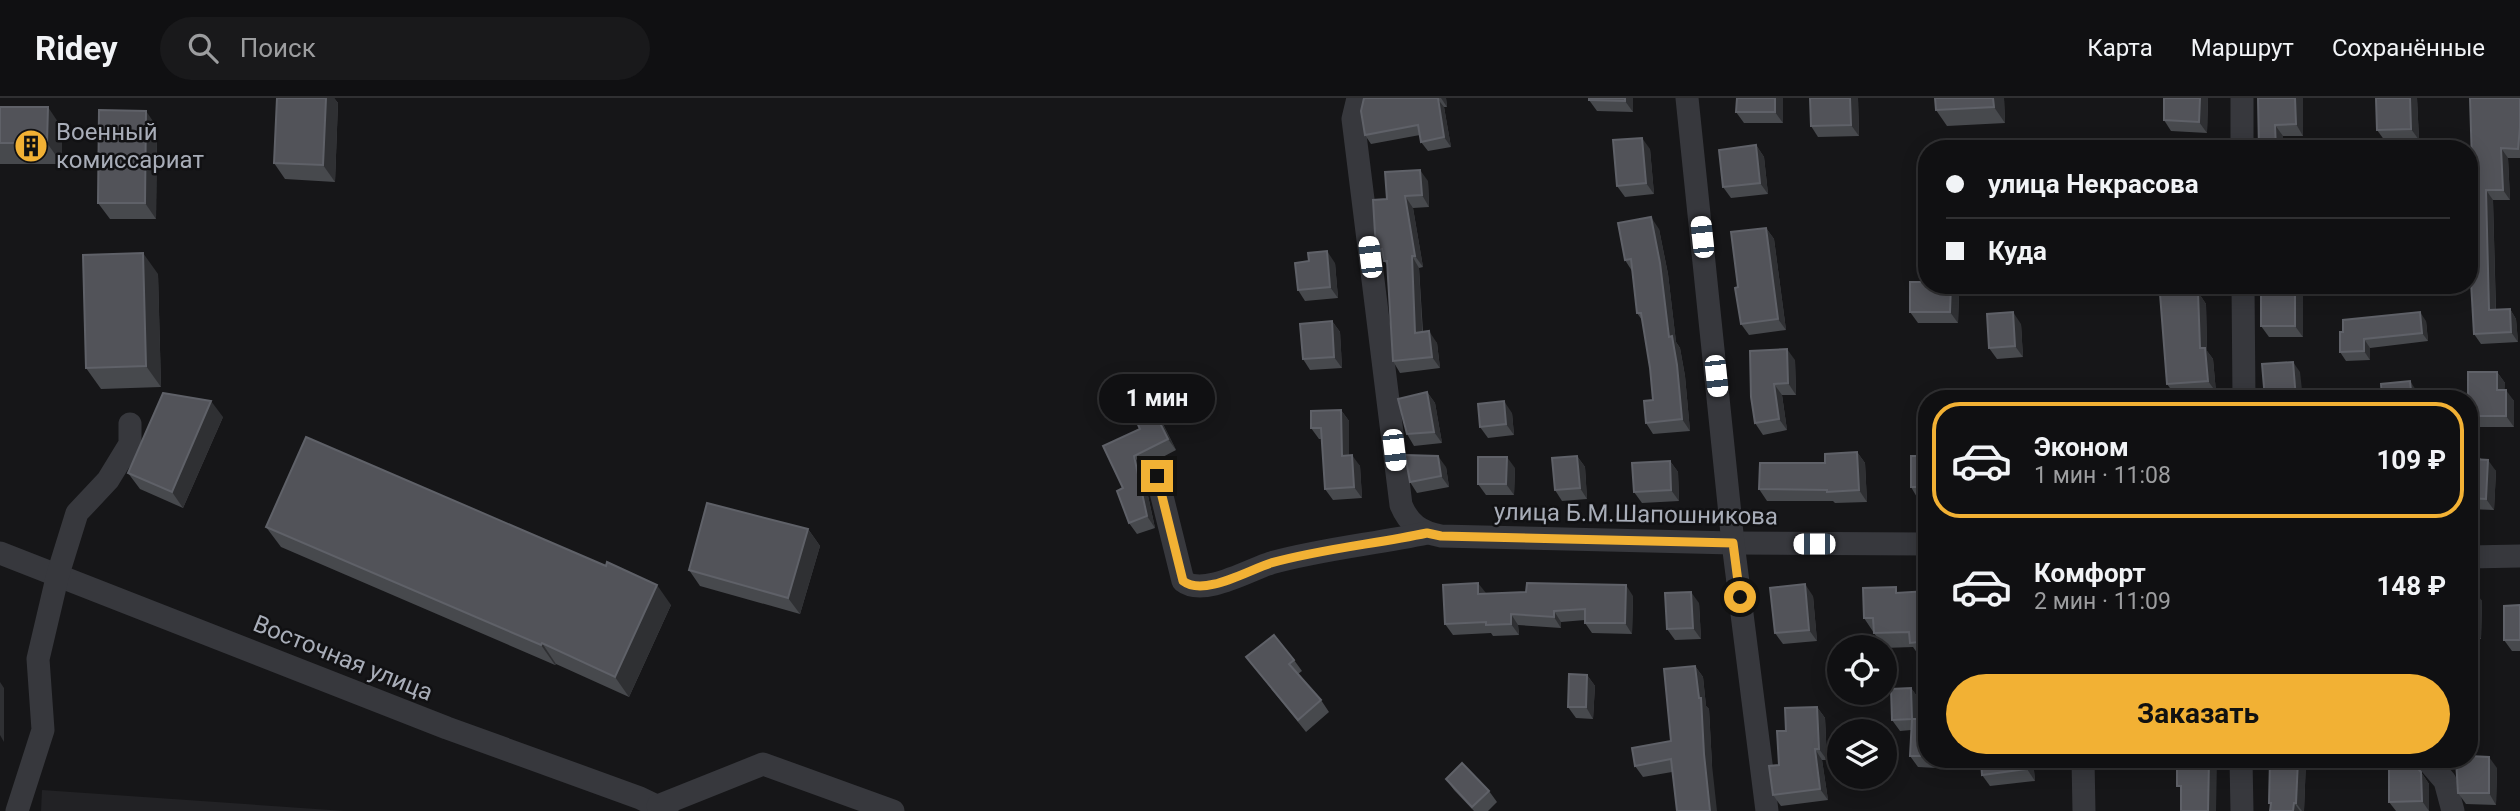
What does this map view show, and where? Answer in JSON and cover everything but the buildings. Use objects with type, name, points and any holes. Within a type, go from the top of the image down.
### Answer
[{"type":"street","points":[[1358,98],[1353,119],[1401,505],[1406,517],[1415,527],[1427,533]]},
{"type":"street","points":[[1687,98],[1733,543],[1766,811]]},
{"type":"street","points":[[2242,98],[2242,140]]},
{"type":"street","points":[[2243,294],[2244,390]]},
{"type":"street","points":[[17,811],[44,730],[38,659],[58,574],[77,513],[108,480],[130,444],[130,424]]},
{"type":"street","name":"улица Б.М.Шапошникова","points":[[1157,476],[1183,581],[1189,585],[1207,587],[1272,563],[1427,533],[1441,536],[1733,543],[1918,544]]},
{"type":"street","name":"Восточная улица","points":[[0,554],[58,574],[650,806]]},
{"type":"street","points":[[2478,557],[2520,556]]},
{"type":"street","points":[[650,806],[763,764],[893,811]]},
{"type":"street","points":[[2083,768],[2084,811]]},
{"type":"street","points":[[2241,768],[2242,811]]},
{"type":"street","points":[[2434,768],[2445,781],[2453,811]]},
{"type":"shaded area","points":[[42,790],[345,811],[41,811]]},
{"type":"place","name":"Военный комиссариат","points":[[31,146]]},
{"type":"route","points":[[1157,476],[1183,581],[1196,587],[1207,587],[1272,563],[1427,533],[1441,536],[1733,543],[1740,597]]}]
